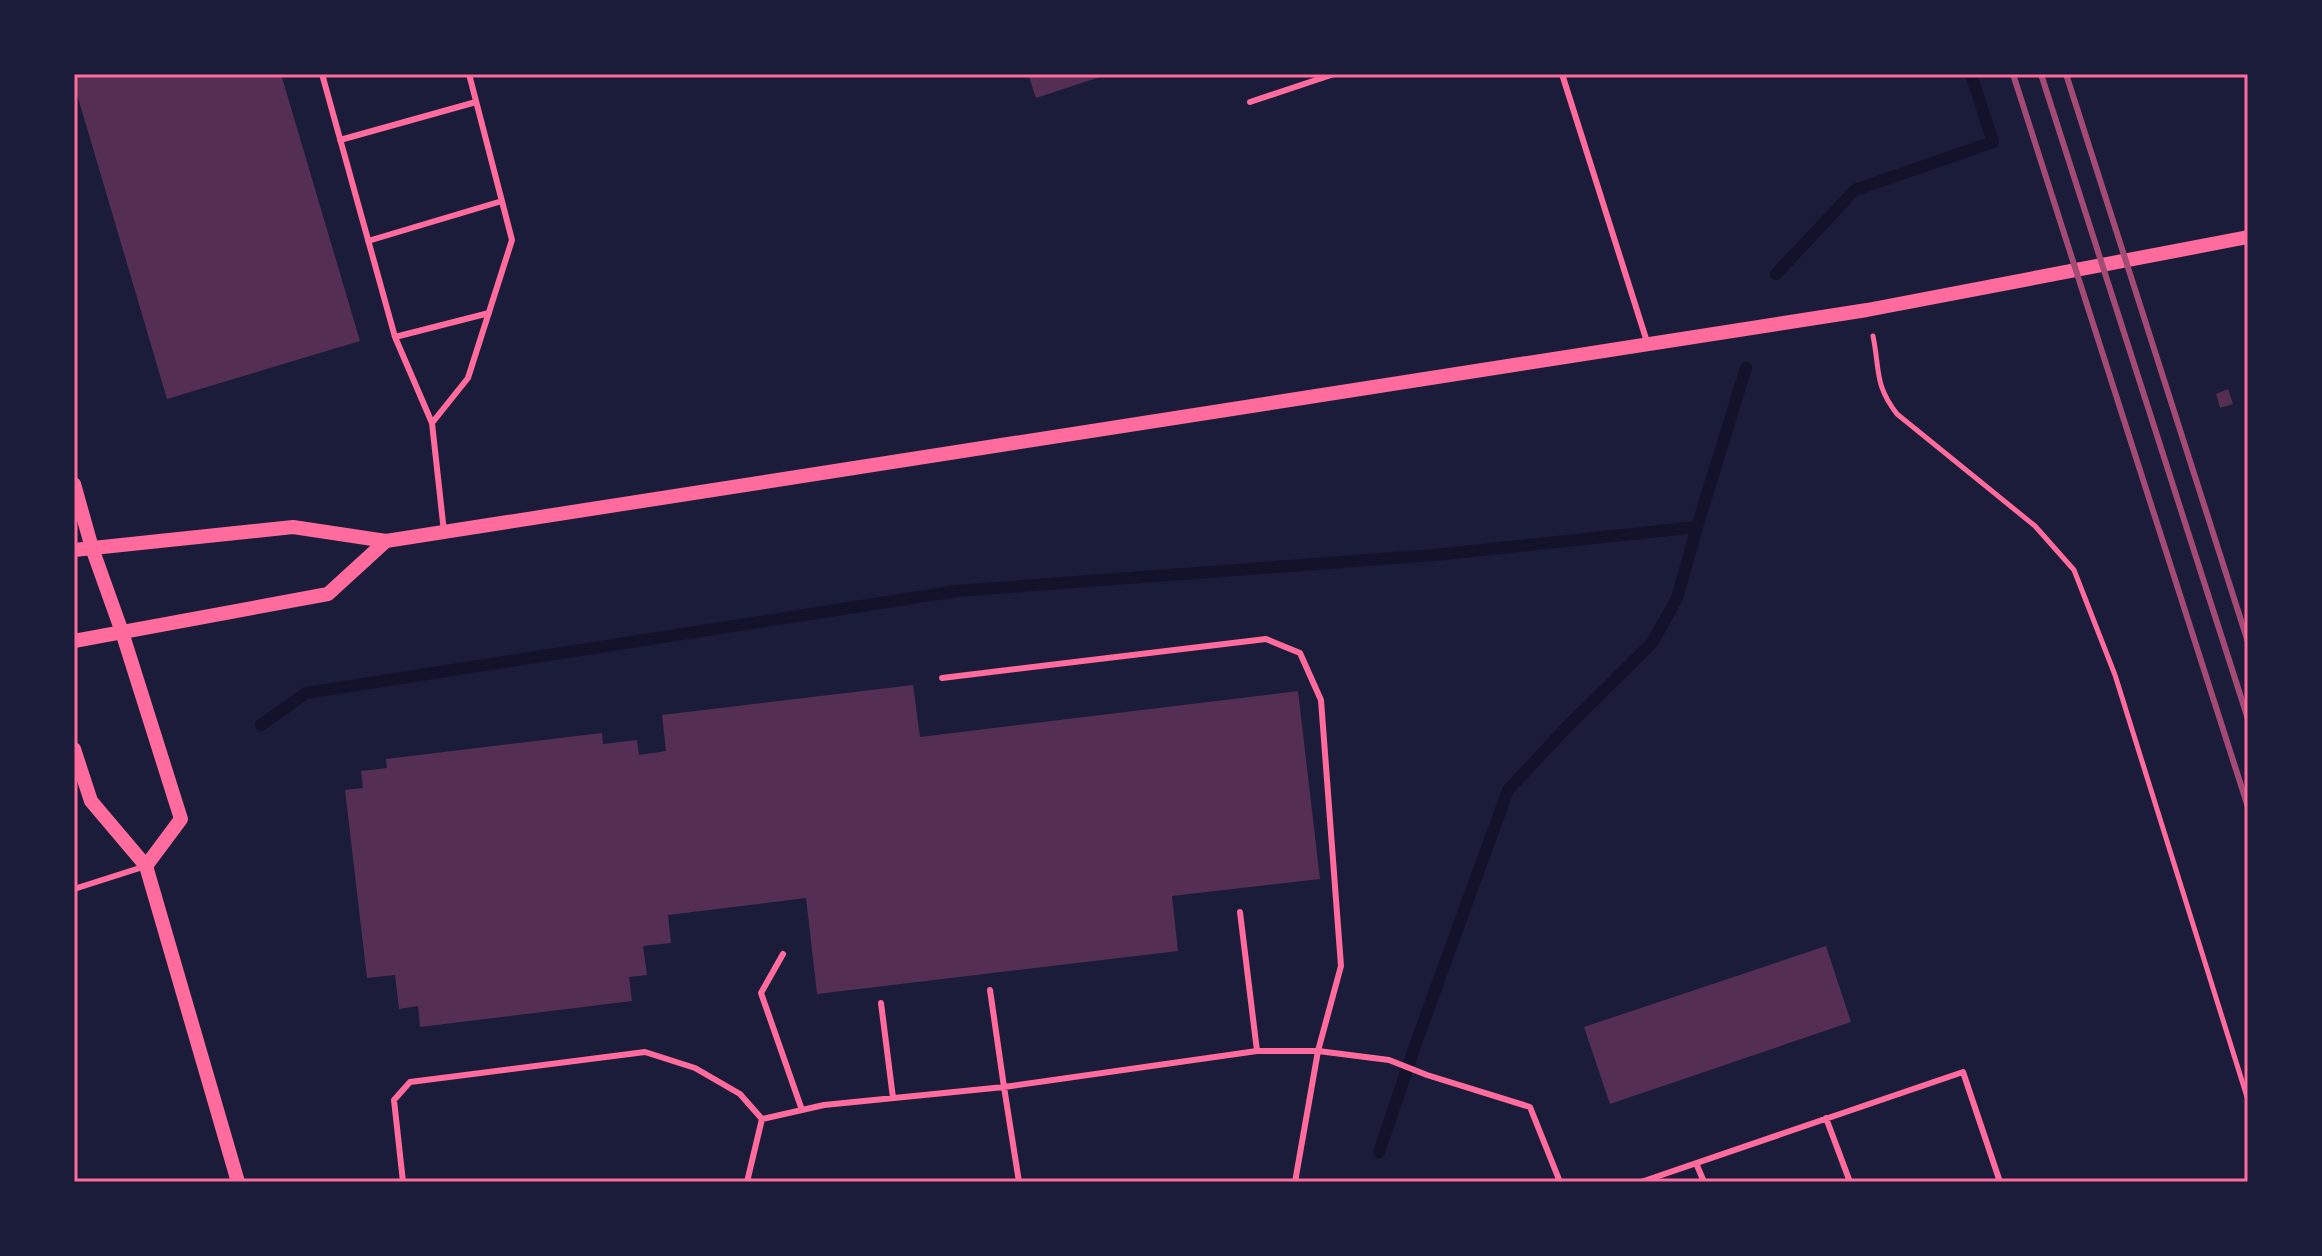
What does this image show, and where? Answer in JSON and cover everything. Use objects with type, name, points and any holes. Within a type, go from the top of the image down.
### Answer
[{"type":"street","points":[[74,550],[293,527],[386,541],[1867,310],[2248,237]]},
{"type":"street","points":[[74,484],[181,819],[146,866]]},
{"type":"street","points":[[74,641],[328,594],[386,541]]},
{"type":"street","points":[[74,749],[91,801],[146,866],[238,1182]]},
{"type":"lane","points":[[322,74],[395,337],[432,423],[444,532]]},
{"type":"lane","points":[[432,423],[468,378],[512,240],[469,74]]},
{"type":"lane","points":[[1250,102],[1334,74]]},
{"type":"lane","points":[[1562,74],[1648,345]]},
{"type":"lane","points":[[340,140],[476,102]]},
{"type":"lane","points":[[368,241],[502,201]]},
{"type":"lane","points":[[395,337],[489,313]]},
{"type":"lane","points":[[942,678],[1266,639],[1300,653],[1321,700],[1341,966],[1318,1051],[1295,1182]]},
{"type":"lane","points":[[74,889],[146,866]]},
{"type":"lane","points":[[1240,912],[1257,1051]]},
{"type":"lane","points":[[783,954],[761,993],[802,1110]]},
{"type":"lane","points":[[990,990],[1019,1182]]},
{"type":"lane","points":[[881,1003],[893,1098]]},
{"type":"lane","points":[[762,1119],[802,1110],[1004,1087],[1257,1051],[1318,1051],[1389,1060],[1530,1107],[1560,1182]]},
{"type":"lane","points":[[403,1182],[394,1100],[410,1082],[645,1052],[695,1068],[740,1094],[762,1119]]},
{"type":"lane","points":[[1641,1182],[1963,1072],[2000,1182]]},
{"type":"lane","points":[[1826,1118],[1850,1182]]},
{"type":"lane","points":[[747,1182],[762,1119]]},
{"type":"lane","points":[[1696,1163],[1704,1182]]},
{"type":"path","points":[[1867,310],[1877,376],[1884,396],[1897,414],[2035,526],[2074,570],[2115,675],[2248,1100]]},
{"type":"building","points":[[74,74],[281,74],[360,341],[167,399],[74,84]]},
{"type":"building","points":[[1028,74],[1106,74],[1106,75],[1036,98]]},
{"type":"building","points":[[2228,389],[2233,404],[2220,408],[2216,394]]},
{"type":"building","points":[[913,685],[920,737],[1298,691],[1320,879],[1172,896],[1178,951],[817,994],[806,898],[668,915],[671,943],[643,946],[647,975],[629,977],[632,1001],[420,1027],[418,1006],[399,1009],[395,975],[367,978],[345,790],[363,788],[361,771],[387,768],[386,759],[602,733],[603,744],[637,740],[639,755],[666,751],[662,715]]},
{"type":"building","points":[[1826,946],[1851,1022],[1610,1104],[1584,1027]]},
{"type":"waterway","points":[[1776,274],[1855,190],[1993,142],[1971,74]]},
{"type":"waterway","points":[[261,725],[306,693],[957,591],[1434,555],[1697,527],[1746,368]]},
{"type":"waterway","points":[[1379,1152],[1508,790],[1652,643],[1677,598],[1697,527]]},
{"type":"railway","points":[[2013,74],[2248,807]]},
{"type":"railway","points":[[2041,74],[2248,719]]},
{"type":"railway","points":[[2066,74],[2248,642]]}]
